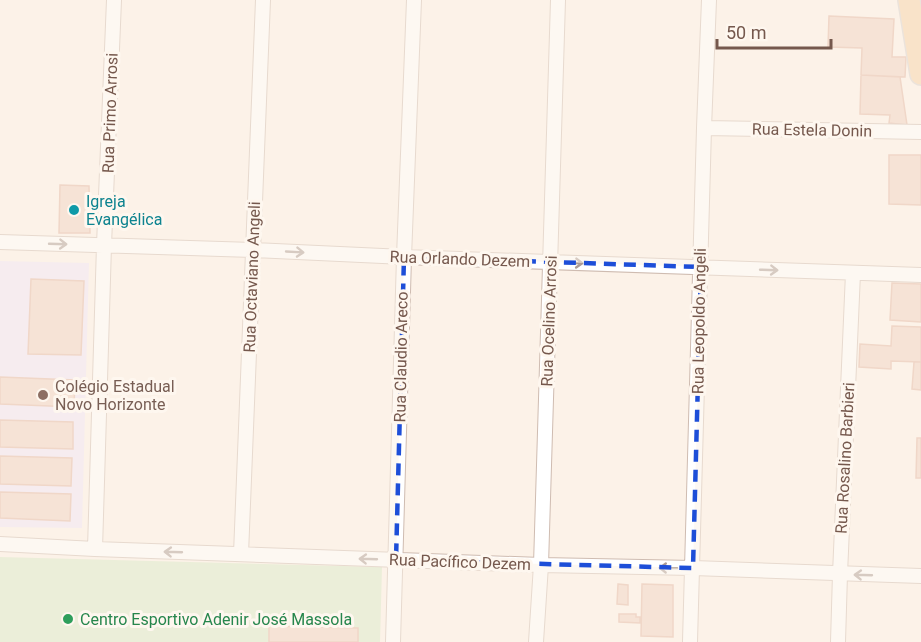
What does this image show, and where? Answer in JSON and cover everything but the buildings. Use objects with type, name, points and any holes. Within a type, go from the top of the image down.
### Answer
[{"type":"main road","points":[[909,0],[921,74]]},
{"type":"street","name":"Rua Primo Arrosi","points":[[95,549],[114,0]]},
{"type":"street","name":"Rua Octaviano Angeli","points":[[242,554],[263,0]]},
{"type":"street","name":"Rua Claudio Areco","points":[[393,642],[414,0]]},
{"type":"street","name":"Rua Ocelino Arrosi","points":[[536,642],[541,565],[558,0]]},
{"type":"street","name":"Rua Leopoldo Angeli","points":[[690,642],[709,0]]},
{"type":"street","name":"Rua Estela Donin","points":[[704,128],[921,132]]},
{"type":"street","name":"Rua Orlando Dezem","points":[[0,242],[921,275]]},
{"type":"street","name":"Rua Rosalino Barbieri","points":[[838,642],[854,273]]},
{"type":"street","name":"Rua Pacífico Dezem","points":[[0,544],[396,560],[921,576]]},
{"type":"highlighted area","points":[[404,257],[701,267],[693,568],[396,560]]},
{"type":"shaded area","name":"Colégio Estadual Novo Horizonte","points":[[0,261],[89,263],[82,528],[0,527]]},
{"type":"green space","points":[[0,557],[382,567],[380,642],[0,642]]},
{"type":"place","name":"Igreja Evangélica","points":[[74,210]]},
{"type":"place","name":"Colégio Estadual Novo Horizonte","points":[[43,395]]},
{"type":"place","name":"Centro Esportivo Adenir José Massola","points":[[68,619]]}]
